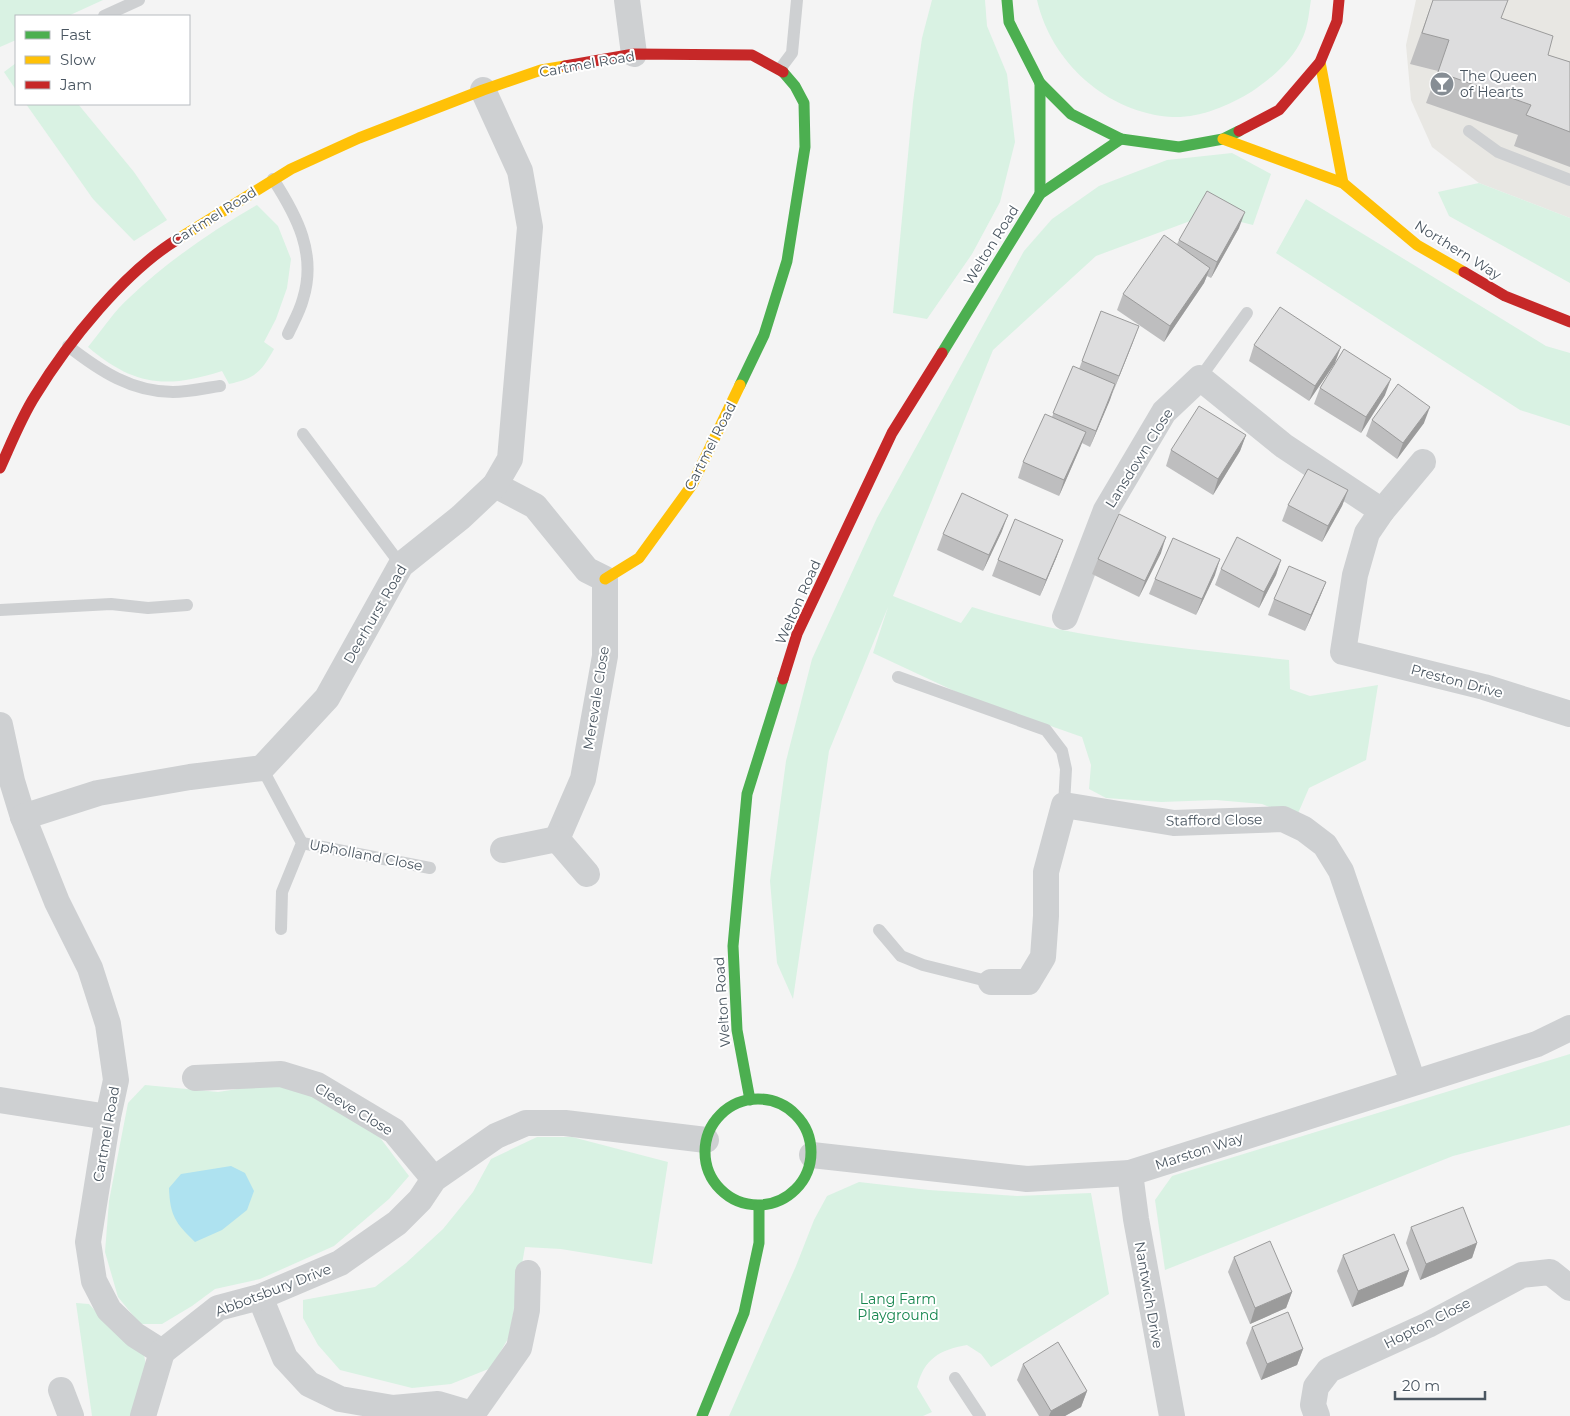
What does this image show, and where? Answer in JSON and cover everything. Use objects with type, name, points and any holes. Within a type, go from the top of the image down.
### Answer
[{"type":"street","points":[[627,0],[634,54]]},
{"type":"street","points":[[1007,0],[1009,22],[1040,83],[1071,114],[1120,139],[1179,147],[1223,139],[1279,110],[1320,62],[1337,21],[1339,0]]},
{"type":"street","name":"Cartmel Road","points":[[0,468],[34,396],[68,346],[117,291],[161,249],[291,169],[359,138],[540,70],[634,54],[752,55],[780,69],[795,86],[804,103],[805,147],[787,262],[764,335],[692,484],[638,558],[606,579]]},
{"type":"street","points":[[1320,62],[1343,183]]},
{"type":"street","points":[[1040,83],[1040,194]]},
{"type":"street","name":"Deerhurst Road","points":[[262,768],[328,698],[401,565],[461,517],[495,485],[510,459],[530,227],[520,171],[484,90]]},
{"type":"street","name":"Welton Road","points":[[750,1100],[737,1030],[733,946],[747,794],[797,634],[892,433],[1040,194],[1120,139]]},
{"type":"street","name":"Northern Way","points":[[1223,139],[1343,183],[1417,245],[1505,296],[1570,322]]},
{"type":"street","points":[[1200,378],[1284,446],[1382,512],[1423,462]]},
{"type":"street","name":"Lansdown Close","points":[[1065,617],[1106,510],[1164,412],[1200,378]]},
{"type":"street","points":[[495,485],[535,506],[587,570],[606,579]]},
{"type":"street","name":"Preston Drive","points":[[1382,512],[1367,533],[1355,575],[1343,652],[1484,687],[1570,714]]},
{"type":"street","name":"Merevale Close","points":[[556,839],[583,778],[605,656],[606,579]]},
{"type":"street","name":"Cartmel Road","points":[[0,725],[23,817],[56,902],[90,968],[108,1024],[116,1080],[108,1116],[88,1242],[94,1281],[109,1310],[135,1335],[162,1352]]},
{"type":"street","points":[[23,817],[98,793],[190,777],[262,768]]},
{"type":"street","points":[[991,982],[1028,982],[1043,957],[1046,916],[1046,872],[1064,805]]},
{"type":"street","name":"Stafford Close","points":[[1064,805],[1174,823],[1283,819],[1304,829],[1326,845],[1341,871],[1413,1082]]},
{"type":"street","points":[[503,850],[556,839],[587,874]]},
{"type":"street","name":"Marston Way","points":[[812,1155],[1027,1179],[1130,1173],[1537,1044],[1570,1028]]},
{"type":"street","name":"Cleeve Close","points":[[194,1078],[281,1074],[317,1085],[394,1131],[434,1179]]},
{"type":"street","points":[[0,1100],[108,1116]]},
{"type":"street","points":[[750,1100],[769,1100],[787,1107],[801,1119],[810,1136],[812,1155],[807,1175],[795,1191],[779,1202],[759,1206],[743,1204],[728,1197],[716,1186],[708,1172],[705,1156],[706,1140],[712,1125],[722,1113],[734,1104],[750,1100]]},
{"type":"street","name":"Abbotsbury Drive","points":[[162,1352],[218,1308],[260,1297],[340,1263],[396,1223],[420,1200],[434,1179],[496,1136],[526,1123],[565,1123],[706,1140]]},
{"type":"street","name":"Nantwich Drive","points":[[1130,1173],[1136,1219],[1172,1416]]},
{"type":"street","points":[[702,1416],[744,1313],[759,1243],[759,1206]]},
{"type":"street","name":"Hopton Close","points":[[1317,1416],[1313,1405],[1316,1387],[1329,1370],[1428,1325],[1522,1275],[1550,1272],[1570,1288]]},
{"type":"street","points":[[260,1297],[285,1358],[309,1384],[340,1399],[393,1408],[438,1404],[472,1415],[519,1348],[527,1310],[528,1273]]},
{"type":"street","points":[[143,1416],[162,1352]]},
{"type":"street","points":[[61,1390],[71,1416]]},
{"type":"lane","points":[[106,15],[139,0]]},
{"type":"lane","points":[[780,69],[792,53],[797,0]]},
{"type":"lane","points":[[1470,131],[1498,152],[1570,180]]},
{"type":"lane","points":[[273,180],[294,213],[308,255],[304,298],[288,334]]},
{"type":"lane","points":[[1200,378],[1247,313]]},
{"type":"lane","points":[[68,346],[99,370],[131,386],[173,392],[220,386]]},
{"type":"lane","points":[[303,434],[401,565]]},
{"type":"lane","points":[[0,610],[111,604],[148,608],[186,605]]},
{"type":"lane","points":[[898,677],[1046,730],[1062,751],[1066,770],[1064,805]]},
{"type":"lane","name":"Upholland Close","points":[[262,768],[302,843]]},
{"type":"lane","name":"Upholland Close","points":[[302,843],[430,868]]},
{"type":"lane","name":"Upholland Close","points":[[280,929],[282,892],[302,843]]},
{"type":"lane","points":[[879,930],[901,956],[923,965],[991,982]]},
{"type":"lane","points":[[955,1378],[980,1416]]},
{"type":"shaded area","points":[[1416,0],[1570,0],[1570,218],[1479,183],[1432,147],[1411,100],[1406,45]]},
{"type":"green space","points":[[0,0],[103,0],[70,15],[15,15],[15,40],[0,47]]},
{"type":"green space","points":[[932,0],[985,0],[987,26],[1007,74],[1015,142],[1000,202],[972,254],[927,319],[893,313],[913,102],[922,38]]},
{"type":"green space","points":[[1037,0],[1311,0],[1303,37],[1287,61],[1274,75],[1251,92],[1233,102],[1203,113],[1172,117],[1148,113],[1125,106],[1104,95],[1085,80],[1055,44],[1044,23]]},
{"type":"green space","points":[[15,64],[15,88],[4,72]]},
{"type":"green space","points":[[27,105],[79,105],[134,172],[167,220],[134,241],[93,199]]},
{"type":"green space","points":[[1232,153],[1271,174],[1253,225],[1209,214],[1096,256],[993,350],[893,596],[961,623],[972,607],[1050,628],[1090,635],[1169,647],[1289,660],[1290,689],[1310,696],[1378,685],[1366,760],[1309,788],[1296,818],[1262,804],[1216,800],[1161,802],[1106,798],[1089,789],[1091,765],[1082,737],[965,696],[873,653],[888,607],[829,751],[793,999],[777,963],[770,881],[786,761],[812,659],[877,518],[1024,251],[1052,219],[1099,186],[1167,160]]},
{"type":"green space","points":[[1479,183],[1570,218],[1570,283],[1449,216],[1438,192]]},
{"type":"green space","points":[[1306,199],[1546,346],[1570,353],[1570,426],[1520,410],[1276,253]]},
{"type":"green space","points":[[257,205],[278,226],[291,259],[287,288],[276,319],[264,342],[274,349],[257,373],[246,379],[229,384],[222,371],[184,380],[167,382],[151,380],[120,370],[88,347],[113,314],[145,283],[175,258]]},
{"type":"green space","points":[[1570,1054],[1570,1125],[1453,1156],[1165,1270],[1155,1200],[1172,1176]]},
{"type":"green space","points":[[272,1084],[320,1095],[375,1131],[409,1176],[389,1199],[334,1246],[260,1279],[215,1289],[192,1306],[162,1324],[140,1324],[118,1297],[105,1252],[109,1201],[128,1103],[145,1085],[218,1092]]},
{"type":"green space","points":[[537,1137],[572,1137],[668,1162],[652,1264],[561,1249],[525,1247],[509,1337],[491,1368],[451,1384],[412,1388],[340,1370],[318,1345],[303,1318],[303,1300],[375,1287],[406,1263],[443,1229],[473,1192],[491,1159]]},
{"type":"green space","name":"Lang Farm Playground","points":[[859,1182],[929,1190],[1017,1196],[1091,1193],[1109,1294],[991,1367],[981,1354],[967,1345],[948,1350],[934,1357],[924,1369],[917,1387],[932,1412],[923,1416],[729,1416],[796,1266],[814,1220],[827,1196]]},
{"type":"green space","points":[[76,1303],[89,1304],[108,1325],[144,1355],[147,1370],[133,1416],[92,1416]]},
{"type":"water","points":[[231,1166],[245,1173],[254,1191],[247,1210],[222,1230],[195,1242],[178,1224],[172,1212],[169,1188],[181,1174]]},
{"type":"building","points":[[1433,0],[1508,0],[1501,18],[1553,36],[1548,55],[1570,62],[1570,132],[1526,115],[1531,105],[1438,72],[1449,40],[1422,33]]},
{"type":"building","points":[[1207,191],[1245,212],[1217,262],[1179,240]]},
{"type":"building","points":[[1164,235],[1210,268],[1170,326],[1123,294]]},
{"type":"building","points":[[1280,307],[1341,347],[1315,386],[1254,345]]},
{"type":"building","points":[[1101,311],[1139,326],[1119,376],[1082,361]]},
{"type":"building","points":[[1344,349],[1391,379],[1366,417],[1320,388]]},
{"type":"building","points":[[1073,366],[1115,384],[1096,431],[1053,413]]},
{"type":"building","points":[[1398,384],[1430,407],[1403,443],[1372,420]]},
{"type":"building","points":[[1199,406],[1246,435],[1218,479],[1171,450]]},
{"type":"building","points":[[1045,414],[1086,432],[1064,480],[1023,462]]},
{"type":"building","points":[[1308,469],[1348,490],[1328,526],[1288,505]]},
{"type":"building","points":[[962,493],[1008,515],[989,555],[943,534]]},
{"type":"building","points":[[1119,514],[1166,537],[1145,581],[1098,559]]},
{"type":"building","points":[[1015,519],[1063,540],[1046,580],[998,560]]},
{"type":"building","points":[[1237,537],[1281,560],[1264,592],[1221,569]]},
{"type":"building","points":[[1173,538],[1220,559],[1202,599],[1155,579]]},
{"type":"building","points":[[1289,566],[1326,582],[1311,615],[1274,599]]},
{"type":"building","points":[[1463,1207],[1477,1243],[1426,1264],[1411,1227]]},
{"type":"building","points":[[1394,1234],[1409,1270],[1358,1291],[1343,1255]]},
{"type":"building","points":[[1270,1241],[1292,1292],[1255,1308],[1234,1257]]},
{"type":"building","points":[[1288,1312],[1303,1349],[1267,1364],[1252,1327]]},
{"type":"building","points":[[1058,1342],[1087,1391],[1051,1411],[1023,1364]]},
{"type":"traffic: fast","points":[[1007,0],[1009,22],[1040,83],[1071,114],[1121,139],[1179,147],[1223,139],[1239,131]]},
{"type":"traffic: fast","points":[[740,385],[764,335],[787,261],[805,147],[804,103],[795,86],[783,72]]},
{"type":"traffic: fast","points":[[1040,83],[1040,194]]},
{"type":"traffic: fast","points":[[942,353],[1040,194],[1121,139]]},
{"type":"traffic: fast","points":[[750,1100],[737,1030],[733,946],[747,794],[783,679]]},
{"type":"traffic: fast","points":[[758,1099],[778,1103],[796,1114],[807,1132],[811,1152],[807,1172],[796,1190],[778,1201],[758,1205],[738,1201],[720,1190],[709,1172],[705,1152],[709,1132],[720,1114],[738,1103],[758,1099]]},
{"type":"traffic: fast","points":[[702,1416],[744,1313],[759,1243],[759,1206]]},
{"type":"traffic: slow","points":[[1320,62],[1343,183]]},
{"type":"traffic: slow","points":[[178,239],[291,169],[359,138],[483,90],[541,70],[565,66]]},
{"type":"traffic: slow","points":[[1223,139],[1343,183],[1417,245],[1464,272]]},
{"type":"traffic: slow","points":[[605,579],[639,558],[692,485],[740,385]]},
{"type":"traffic: jam","points":[[1239,131],[1279,110],[1320,62],[1337,21],[1339,0]]},
{"type":"traffic: jam","points":[[565,66],[634,54],[752,55],[783,72]]},
{"type":"traffic: jam","points":[[0,468],[30,404],[48,375],[81,331],[118,289],[138,270],[178,239]]},
{"type":"traffic: jam","points":[[1464,272],[1505,296],[1570,322]]},
{"type":"traffic: jam","points":[[783,679],[797,634],[892,433],[942,353]]},
{"type":"place","name":"The Queen of Hearts","points":[[1442,84]]}]
